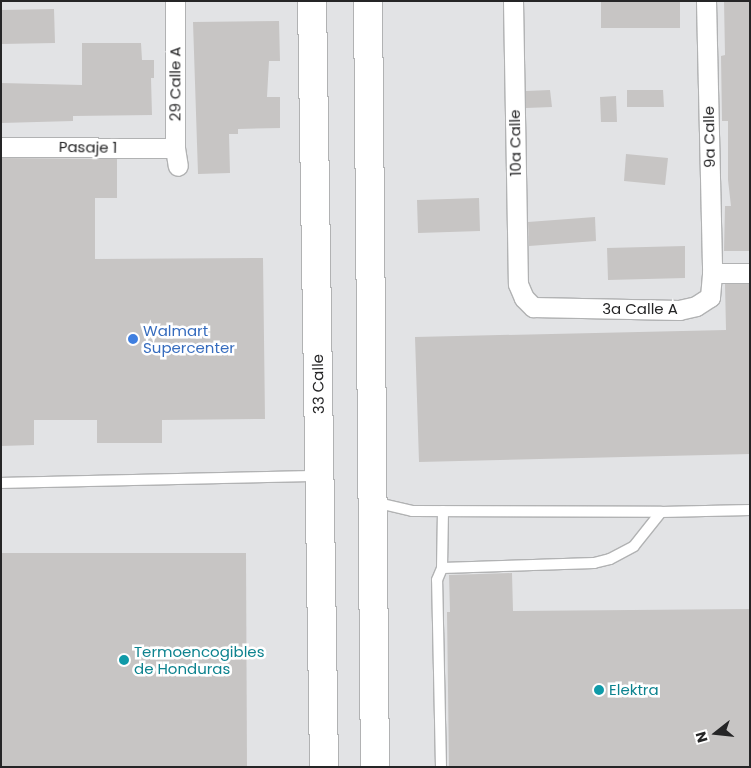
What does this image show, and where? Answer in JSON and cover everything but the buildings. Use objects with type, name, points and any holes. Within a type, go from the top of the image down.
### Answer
[{"type":"main road","name":"33 Calle","points":[[312,1],[324,767]]},
{"type":"main road","points":[[368,1],[375,767]]},
{"type":"street","name":"29 Calle A","points":[[175,1],[176,157]]},
{"type":"street","name":"10a Calle","points":[[513,1],[518,284]]},
{"type":"street","name":"9a Calle","points":[[706,1],[712,273]]},
{"type":"street","name":"Pasaje 1","points":[[1,147],[176,157]]},
{"type":"street","name":"3a Calle A","points":[[518,284],[524,298],[533,307],[679,310],[696,306],[710,297],[712,273]]},
{"type":"street","points":[[712,273],[750,273]]},
{"type":"lane","points":[[1,483],[320,476]]},
{"type":"lane","points":[[373,501],[412,511],[661,512],[750,510]]},
{"type":"lane","points":[[441,767],[437,580],[442,568],[443,510]]},
{"type":"lane","points":[[442,568],[594,563],[610,559],[634,546],[661,512]]},
{"type":"place","name":"Walmart Supercenter","points":[[133,339]]},
{"type":"place","name":"Termoencogibles de Honduras","points":[[124,660]]},
{"type":"place","name":"Elektra","points":[[599,690]]}]
